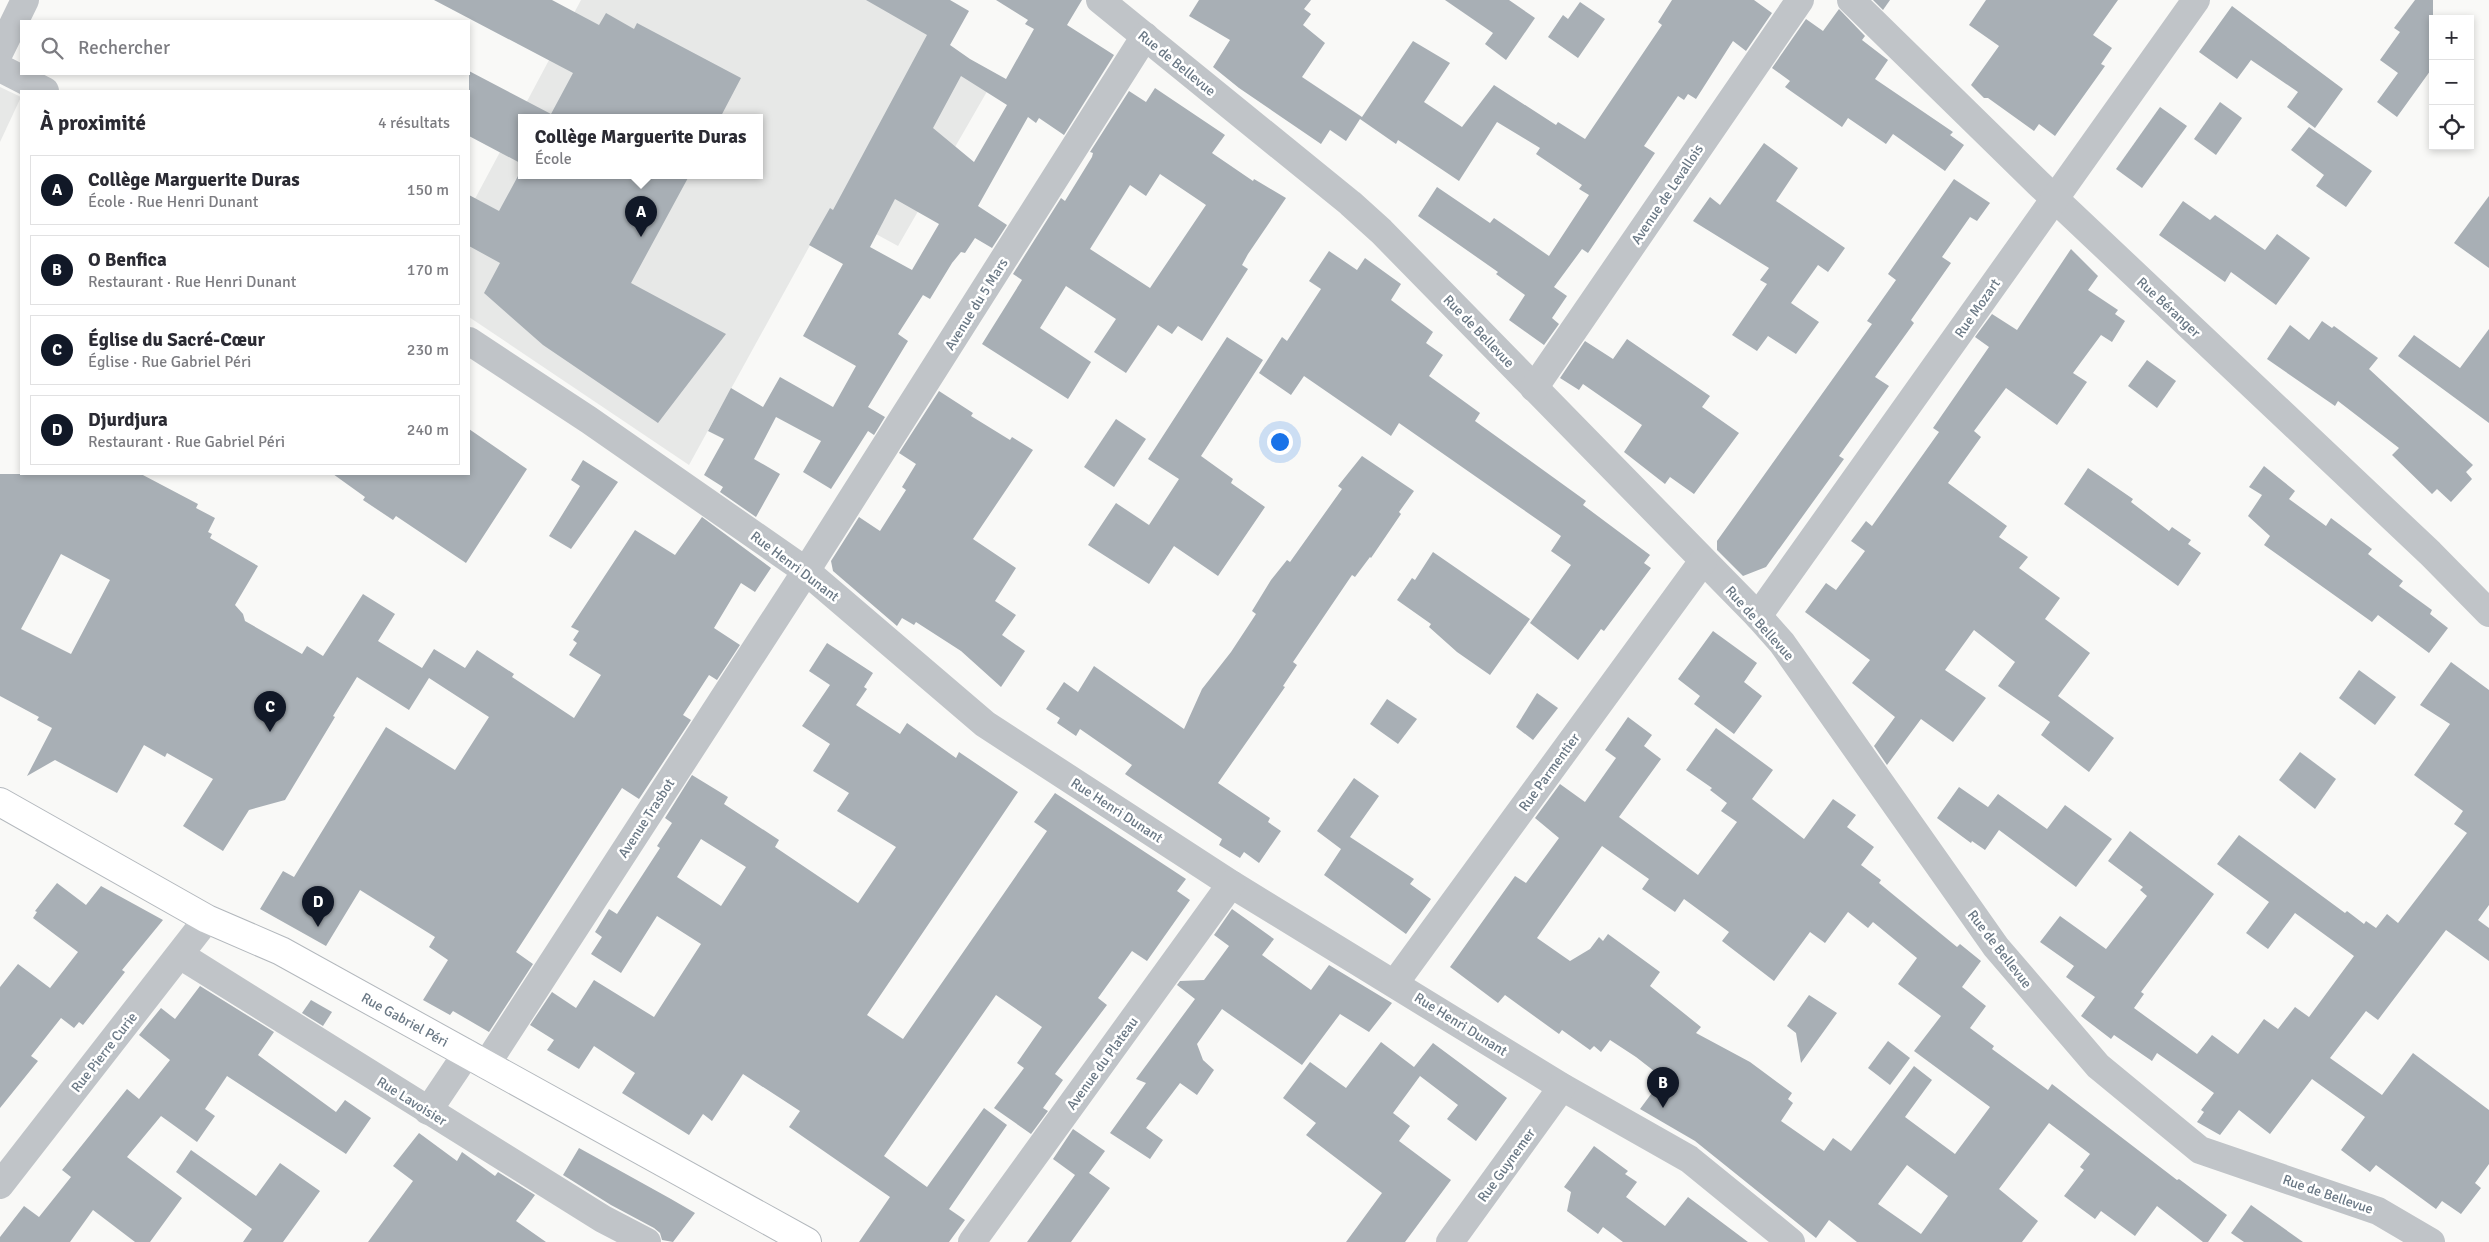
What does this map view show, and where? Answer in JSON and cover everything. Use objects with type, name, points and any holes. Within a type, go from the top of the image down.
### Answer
[{"type":"main road","name":"Rue Gabriel Péri","points":[[0,802],[207,919],[282,951],[807,1242]]},
{"type":"street","points":[[0,51],[25,0]]},
{"type":"street","name":"Rue de Bellevue","points":[[1100,0],[1350,203],[1758,616],[1782,643],[1996,947],[2098,1066],[2200,1150],[2378,1211],[2431,1242]]},
{"type":"street","name":"Avenue de Levallois","points":[[1534,388],[1800,0]]},
{"type":"street","name":"Rue Béranger","points":[[1851,0],[2055,198],[2430,553],[2489,612]]},
{"type":"street","name":"Rue Mozart","points":[[1758,616],[2196,0]]},
{"type":"street","name":"Avenue du 5 Mars","points":[[806,571],[1145,36]]},
{"type":"street","points":[[0,68],[43,90]]},
{"type":"street","name":"Rue Henri Dunant","points":[[470,343],[589,420],[806,571],[985,724],[1231,884],[1395,983],[1562,1088],[1689,1159],[1780,1239]]},
{"type":"street","name":"Rue Parmentier","points":[[1395,983],[1702,561]]},
{"type":"street","name":"Avenue Trasbot","points":[[428,1111],[477,1059],[806,571]]},
{"type":"street","name":"Avenue du Plateau","points":[[972,1242],[1231,884]]},
{"type":"street","name":"Rue Pierre Curie","points":[[0,1185],[207,919]]},
{"type":"street","name":"Rue Lavoisier","points":[[180,955],[603,1219],[647,1242]]},
{"type":"street","name":"Rue Guynemer","points":[[1450,1242],[1562,1088]]},
{"type":"shaded area","points":[[581,0],[949,0],[921,50],[989,88],[898,246],[830,209],[689,465],[470,318],[470,208],[518,118],[518,179],[763,179],[763,114],[520,114]]},
{"type":"shaded area","points":[[0,87],[20,97],[20,99],[0,142]]},
{"type":"building","points":[[434,0],[552,0],[599,25],[606,13],[634,29],[637,23],[741,78],[722,114],[551,114],[573,73]]},
{"type":"building","points":[[866,0],[950,0],[969,11],[950,45],[970,59],[1006,79],[1034,29],[1025,24],[1028,20],[996,0],[1082,0],[1067,25],[1114,55],[1064,135],[1039,118],[1036,123],[1028,117],[978,206],[1007,225],[992,248],[975,238],[965,253],[961,252],[952,263],[930,299],[923,295],[898,334],[908,341],[868,407],[885,417],[874,435],[868,431],[831,489],[803,472],[821,441],[776,417],[754,459],[780,474],[756,517],[720,492],[723,487],[704,475],[724,439],[708,431],[731,388],[763,407],[780,377],[833,407],[856,366],[803,336],[843,264],[809,245],[830,208],[833,210],[927,35]],"holes":[[[961,76],[1007,105],[974,162],[933,128]],[[895,199],[939,224],[912,270],[870,247]]]},
{"type":"building","points":[[1199,0],[1311,0],[1304,9],[1311,14],[1303,25],[1325,43],[1302,77],[1362,117],[1413,41],[1450,63],[1424,102],[1462,127],[1494,85],[1556,125],[1558,122],[1585,139],[1662,25],[1658,22],[1672,0],[1754,0],[1772,13],[1746,51],[1733,41],[1696,99],[1688,94],[1684,100],[1678,96],[1644,146],[1655,153],[1588,253],[1582,249],[1554,287],[1567,296],[1552,318],[1559,324],[1544,345],[1509,320],[1525,295],[1496,274],[1498,272],[1418,216],[1437,187],[1490,223],[1494,218],[1549,256],[1589,195],[1579,189],[1582,185],[1536,154],[1540,148],[1497,122],[1459,181],[1398,140],[1396,144],[1360,119],[1346,141],[1330,130],[1321,144],[1239,88],[1213,67],[1230,40],[1189,16]]},
{"type":"building","points":[[1445,0],[1509,0],[1535,18],[1506,60],[1485,44],[1493,33]]},
{"type":"building","points":[[1873,0],[1890,0],[1883,10]]},
{"type":"building","points":[[1986,0],[2118,0],[2093,35],[2112,48],[2101,64],[2105,66],[2055,136],[2039,124],[2034,131],[1988,98],[1984,98],[1971,85],[1999,46],[1969,25]]},
{"type":"building","points":[[2415,0],[2433,0],[2433,15],[2429,15],[2429,73],[2397,117],[2377,102],[2398,73],[2380,60],[2400,32],[2394,28]]},
{"type":"building","points":[[1580,2],[1605,19],[1578,58],[1548,37],[1563,15],[1568,19]]},
{"type":"building","points":[[2232,6],[2343,89],[2315,128],[2287,107],[2298,92],[2251,60],[2237,79],[2199,52]]},
{"type":"building","points":[[1839,9],[1865,36],[1862,40],[1888,60],[1875,79],[1953,132],[1950,135],[1964,145],[1945,171],[1893,134],[1886,144],[1848,118],[1842,127],[1785,87],[1790,81],[1772,68],[1806,19],[1823,31]]},
{"type":"building","points":[[470,72],[551,114],[518,114],[518,162],[470,137]]},
{"type":"building","points":[[1155,88],[1225,135],[1212,153],[1253,181],[1254,179],[1286,198],[1248,254],[1242,265],[1248,269],[1202,341],[1178,326],[1172,334],[1158,325],[1126,373],[1094,352],[1116,319],[1066,286],[1040,328],[1091,362],[1068,399],[982,344],[1022,280],[1013,274],[1061,198],[1065,201],[1092,157],[1093,153],[1090,152],[1129,91],[1146,102]],"holes":[[[1160,174],[1206,205],[1150,288],[1090,249],[1130,185],[1146,196]]]},
{"type":"building","points":[[2220,102],[2242,118],[2216,155],[2194,139]]},
{"type":"building","points":[[2160,107],[2187,126],[2142,188],[2116,169]]},
{"type":"building","points":[[2309,127],[2372,171],[2346,207],[2316,186],[2324,175],[2291,150]]},
{"type":"building","points":[[1764,143],[1798,168],[1776,201],[1845,248],[1828,272],[1818,265],[1791,303],[1819,322],[1796,354],[1768,336],[1757,351],[1732,335],[1767,284],[1760,280],[1769,268],[1693,221],[1710,197],[1720,205]]},
{"type":"building","points":[[518,176],[518,179],[687,179],[631,283],[726,334],[658,423],[543,345],[484,293],[500,263],[470,247],[470,196],[499,211]]},
{"type":"building","points":[[1954,179],[1990,203],[1977,221],[1970,217],[1942,257],[1951,263],[1911,320],[1914,323],[1875,377],[1889,386],[1839,456],[1844,459],[1766,567],[1743,576],[1717,550],[1717,541],[1872,324],[1867,321],[1896,280],[1888,274]]},
{"type":"building","points":[[2489,196],[2489,268],[2454,243]]},
{"type":"building","points":[[2183,201],[2210,220],[2215,215],[2265,250],[2277,234],[2310,258],[2276,305],[2231,272],[2225,282],[2159,235]]},
{"type":"building","points":[[2071,249],[2098,276],[2088,290],[2118,310],[2115,314],[2125,321],[2112,342],[2101,335],[2073,373],[2087,382],[2057,425],[2006,388],[1974,431],[1981,437],[1948,483],[2007,526],[1999,537],[2028,557],[2019,568],[2060,598],[2045,619],[2090,653],[2058,696],[2114,738],[2089,772],[2041,735],[2050,722],[1998,686],[2015,662],[1974,630],[1945,670],[1986,698],[1953,742],[1921,719],[1887,765],[1874,746],[1895,717],[1852,683],[1870,660],[1805,612],[1826,583],[1836,590],[1865,551],[1851,541],[1866,521],[1872,526],[1939,432],[1933,428],[1989,347],[1975,337],[1992,314],[2017,330]]},
{"type":"building","points":[[1329,251],[1357,270],[1365,258],[1401,284],[1391,300],[1433,332],[1426,343],[1443,355],[1429,376],[1480,413],[1475,421],[1586,501],[1583,505],[1650,555],[1644,563],[1651,568],[1604,631],[1601,629],[1578,660],[1530,623],[1571,565],[1551,551],[1561,536],[1399,423],[1391,436],[1304,376],[1291,395],[1259,373],[1282,337],[1287,341],[1321,289],[1309,281]]},
{"type":"building","points":[[2322,321],[2332,328],[2334,326],[2378,358],[2369,369],[2473,465],[2466,472],[2472,479],[2451,502],[2437,489],[2432,494],[2392,455],[2399,448],[2338,401],[2335,406],[2267,359],[2290,325],[2309,340]]},
{"type":"building","points":[[2489,329],[2489,423],[2398,356],[2414,335],[2460,368]]},
{"type":"building","points":[[1227,337],[1263,360],[1201,456],[1233,479],[1231,483],[1265,507],[1218,576],[1174,546],[1149,584],[1088,545],[1116,503],[1149,525],[1179,479],[1148,459]]},
{"type":"building","points":[[1627,339],[1710,396],[1702,407],[1739,433],[1694,494],[1670,477],[1665,484],[1624,452],[1642,425],[1583,384],[1579,390],[1560,378],[1585,341],[1613,359]]},
{"type":"building","points":[[2147,360],[2176,381],[2157,408],[2128,386]]},
{"type":"building","points":[[939,391],[973,413],[971,416],[1010,440],[1012,437],[1033,450],[973,539],[1016,568],[995,601],[1016,615],[1002,635],[1025,651],[1001,687],[961,651],[916,622],[914,625],[902,618],[897,626],[833,571],[831,561],[859,517],[880,531],[906,490],[902,487],[916,464],[899,453]]},
{"type":"building","points":[[1116,419],[1146,439],[1114,487],[1084,467]]},
{"type":"building","points":[[470,430],[527,469],[466,563],[396,516],[393,520],[363,500],[365,497],[334,475],[470,475]]},
{"type":"building","points":[[1362,456],[1414,491],[1371,558],[1355,577],[1352,575],[1293,662],[1297,665],[1283,686],[1285,687],[1218,783],[1270,818],[1268,822],[1281,831],[1259,863],[1244,852],[1240,858],[1219,845],[1222,839],[1125,774],[1132,765],[1080,729],[1076,736],[1057,723],[1060,718],[1046,709],[1064,682],[1078,692],[1094,666],[1184,729],[1202,689],[1231,652],[1256,614],[1252,611],[1271,580],[1287,560],[1290,562],[1342,489],[1338,486]]},
{"type":"building","points":[[583,460],[618,482],[571,549],[549,536],[580,486],[571,480]]},
{"type":"building","points":[[2264,466],[2295,491],[2289,499],[2326,526],[2331,518],[2372,549],[2368,554],[2403,581],[2399,586],[2432,610],[2430,614],[2448,628],[2429,653],[2378,615],[2372,622],[2264,545],[2270,536],[2248,516],[2262,495],[2249,487]]},
{"type":"building","points":[[2088,468],[2133,499],[2131,502],[2169,531],[2172,527],[2191,540],[2188,544],[2201,553],[2178,586],[2064,504]]},
{"type":"building","points":[[0,474],[143,475],[198,504],[196,508],[215,518],[208,532],[212,534],[210,538],[258,566],[235,605],[243,614],[245,621],[302,654],[307,646],[323,656],[363,594],[395,614],[378,641],[422,668],[434,649],[465,668],[477,650],[514,674],[512,677],[574,718],[601,675],[569,655],[577,643],[573,640],[579,631],[571,627],[635,530],[675,555],[702,517],[771,568],[755,592],[741,583],[714,628],[740,645],[717,680],[709,675],[683,715],[691,720],[639,799],[622,788],[516,952],[533,964],[489,1032],[453,1011],[450,1015],[423,1000],[448,960],[429,947],[435,937],[360,890],[326,946],[260,909],[283,871],[294,877],[386,727],[455,770],[489,717],[429,678],[409,710],[357,677],[285,800],[249,810],[223,851],[183,826],[213,779],[167,753],[165,757],[144,745],[117,793],[55,760],[27,776],[52,728],[37,720],[39,717],[0,696]],"holes":[[[61,554],[110,580],[71,654],[21,629]]]},
{"type":"building","points":[[1433,552],[1530,619],[1490,675],[1457,652],[1429,627],[1431,624],[1397,600],[1412,578],[1415,580]]},
{"type":"building","points":[[1713,631],[1757,663],[1744,682],[1762,696],[1734,734],[1694,704],[1700,696],[1678,679]]},
{"type":"building","points":[[827,643],[873,673],[864,687],[867,689],[856,705],[900,734],[907,723],[956,758],[959,752],[1018,792],[867,1015],[903,1039],[1047,831],[1034,822],[1055,793],[1186,879],[1177,891],[1190,900],[1147,961],[1132,951],[1098,998],[1107,1005],[1055,1074],[1063,1080],[1043,1108],[1048,1111],[1031,1134],[994,1108],[1024,1068],[1017,1063],[1042,1027],[996,995],[884,1156],[927,1187],[984,1108],[1007,1125],[949,1209],[965,1220],[949,1242],[859,1242],[890,1197],[789,1127],[800,1111],[743,1074],[712,1121],[703,1114],[689,1135],[622,1093],[635,1073],[594,1046],[579,1069],[547,1050],[554,1040],[530,1025],[552,992],[576,1008],[594,980],[654,1017],[701,944],[657,916],[621,973],[591,954],[602,937],[595,932],[609,909],[617,914],[660,848],[657,846],[672,823],[665,818],[692,775],[728,797],[724,804],[779,840],[775,847],[858,903],[896,847],[837,811],[849,793],[813,771],[830,744],[802,726],[830,685],[809,671]],"holes":[[[701,839],[746,867],[721,906],[677,877]]]},
{"type":"building","points":[[2451,662],[2489,690],[2489,905],[2478,920],[2489,928],[2489,961],[2446,930],[2378,1020],[2366,1011],[2330,1058],[2382,1095],[2413,1053],[2489,1110],[2489,1164],[2475,1183],[2481,1188],[2461,1214],[2442,1201],[2436,1209],[2376,1165],[2370,1172],[2341,1150],[2365,1117],[2312,1079],[2270,1134],[2239,1110],[2220,1135],[2197,1122],[2204,1112],[2201,1110],[2214,1093],[2157,1053],[2152,1061],[2114,1035],[2111,1039],[2081,1016],[2095,997],[2066,977],[2074,966],[2040,942],[2060,916],[2106,949],[2147,896],[2140,890],[2143,887],[2108,861],[2130,831],[2214,894],[2141,992],[2144,994],[2134,1008],[2197,1054],[2212,1035],[2238,1054],[2264,1019],[2278,1029],[2295,1007],[2309,1017],[2354,956],[2295,913],[2268,949],[2246,933],[2269,902],[2217,864],[2239,835],[2345,913],[2347,911],[2364,924],[2366,921],[2376,928],[2387,914],[2398,923],[2467,833],[2454,824],[2463,811],[2414,775],[2450,724],[2420,705]]},
{"type":"building","points":[[2359,670],[2396,697],[2375,725],[2339,698]]},
{"type":"building","points":[[1537,693],[1558,708],[1533,740],[1516,727]]},
{"type":"building","points":[[1387,699],[1417,719],[1398,744],[1370,724]]},
{"type":"building","points":[[1628,717],[1652,735],[1644,746],[1661,759],[1619,817],[1698,875],[1737,822],[1721,811],[1727,803],[1710,790],[1712,788],[1686,770],[1716,728],[1773,770],[1752,799],[1804,839],[1833,799],[1856,815],[1847,827],[1874,847],[1861,865],[1881,880],[1879,883],[1957,947],[1960,944],[1981,961],[1962,987],[1986,1006],[1970,1028],[1994,1046],[1992,1049],[2048,1090],[2052,1084],[2177,1180],[2179,1179],[2227,1215],[2208,1242],[2203,1242],[2157,1206],[2135,1236],[2101,1211],[2095,1219],[2064,1196],[2084,1170],[2080,1167],[2090,1154],[2049,1123],[1999,1189],[2038,1221],[2022,1242],[1857,1242],[1829,1220],[1816,1238],[1695,1141],[1640,1109],[1663,1078],[1636,1057],[1610,1040],[1601,1052],[1594,1046],[1590,1050],[1562,1030],[1559,1034],[1505,995],[1498,1003],[1450,967],[1515,876],[1526,883],[1559,838],[1535,818],[1560,784],[1585,802],[1616,758],[1605,750]],"holes":[[[1602,846],[1649,879],[1642,889],[1675,912],[1684,899],[1729,932],[1722,941],[1774,981],[1810,932],[1825,943],[1848,912],[1868,928],[1873,922],[1917,958],[1898,984],[1941,1016],[1914,1051],[1990,1107],[1955,1154],[1905,1117],[1932,1080],[1914,1066],[1851,1151],[1833,1138],[1824,1151],[1781,1121],[1793,1103],[1788,1099],[1792,1093],[1750,1062],[1696,1033],[1701,1027],[1650,986],[1660,972],[1608,934],[1603,941],[1599,937],[1590,949],[1570,961],[1537,938]],[[1907,1165],[1948,1196],[1921,1234],[1878,1204]]]},
{"type":"building","points":[[2300,752],[2336,779],[2315,809],[2279,780]]},
{"type":"building","points":[[1354,778],[1379,796],[1350,837],[1414,879],[1410,884],[1431,899],[1406,934],[1324,875],[1341,849],[1317,831]]},
{"type":"building","points":[[1959,787],[1988,807],[1998,794],[2047,829],[2065,805],[2112,839],[2076,887],[1999,830],[1985,850],[1972,841],[1971,843],[1937,818]]},
{"type":"building","points":[[57,883],[86,905],[101,886],[163,920],[122,970],[125,972],[83,1025],[79,1022],[74,1028],[61,1018],[31,1056],[38,1061],[0,1108],[0,987],[18,964],[50,988],[78,952],[33,918],[37,912],[35,911]]},
{"type":"building","points":[[1232,909],[1274,939],[1262,955],[1311,990],[1329,965],[1392,1003],[1369,1032],[1340,1014],[1302,1065],[1222,1009],[1197,1044],[1203,1060],[1214,1070],[1197,1095],[1180,1083],[1146,1128],[1163,1140],[1150,1159],[1110,1133],[1146,1083],[1136,1079],[1195,999],[1177,985],[1180,981],[1204,980],[1229,946],[1214,935]]},
{"type":"building","points":[[200,986],[274,1032],[258,1055],[336,1112],[345,1100],[371,1118],[346,1154],[227,1076],[205,1109],[215,1116],[197,1142],[161,1116],[127,1157],[182,1198],[150,1242],[135,1242],[93,1210],[70,1242],[0,1242],[0,1237],[24,1206],[39,1217],[71,1177],[62,1170],[127,1089],[139,1099],[170,1060],[139,1035],[161,1008],[175,1019]]},
{"type":"building","points":[[1809,995],[1837,1013],[1801,1063],[1796,1033],[1787,1026]]},
{"type":"building","points":[[311,1000],[332,1012],[323,1026],[302,1013]]},
{"type":"building","points":[[1888,1041],[1910,1058],[1890,1085],[1868,1068]]},
{"type":"building","points":[[1381,1042],[1414,1067],[1433,1043],[1507,1098],[1476,1141],[1447,1119],[1458,1105],[1420,1076],[1393,1113],[1410,1126],[1399,1141],[1451,1180],[1405,1242],[1346,1242],[1382,1193],[1306,1135],[1316,1123],[1283,1098],[1310,1062],[1346,1088]]},
{"type":"building","points":[[1073,1129],[1105,1151],[1089,1173],[1110,1188],[1071,1242],[1027,1242],[1075,1175],[1053,1159]]},
{"type":"building","points":[[419,1133],[457,1161],[462,1152],[495,1176],[498,1172],[535,1195],[516,1221],[546,1242],[368,1242],[413,1181],[393,1166]]},
{"type":"building","points":[[1594,1146],[1628,1171],[1625,1174],[1637,1182],[1626,1197],[1665,1226],[1688,1197],[1748,1242],[1623,1242],[1603,1227],[1598,1234],[1567,1211],[1571,1192],[1564,1187]]},
{"type":"building","points":[[579,1148],[695,1213],[673,1242],[662,1240],[660,1233],[654,1228],[611,1205],[563,1175]]},
{"type":"building","points":[[191,1150],[256,1196],[280,1163],[320,1191],[283,1242],[243,1242],[252,1229],[176,1172]]},
{"type":"building","points":[[2251,1205],[2303,1242],[2244,1242],[2231,1233]]},
{"type":"place","name":"Collège Marguerite Duras","points":[[641,237]]},
{"type":"place","name":"Église du Sacré-Cœur","points":[[270,732]]},
{"type":"place","name":"Djurdjura","points":[[318,927]]},
{"type":"place","name":"O Benfica","points":[[1663,1108]]}]
